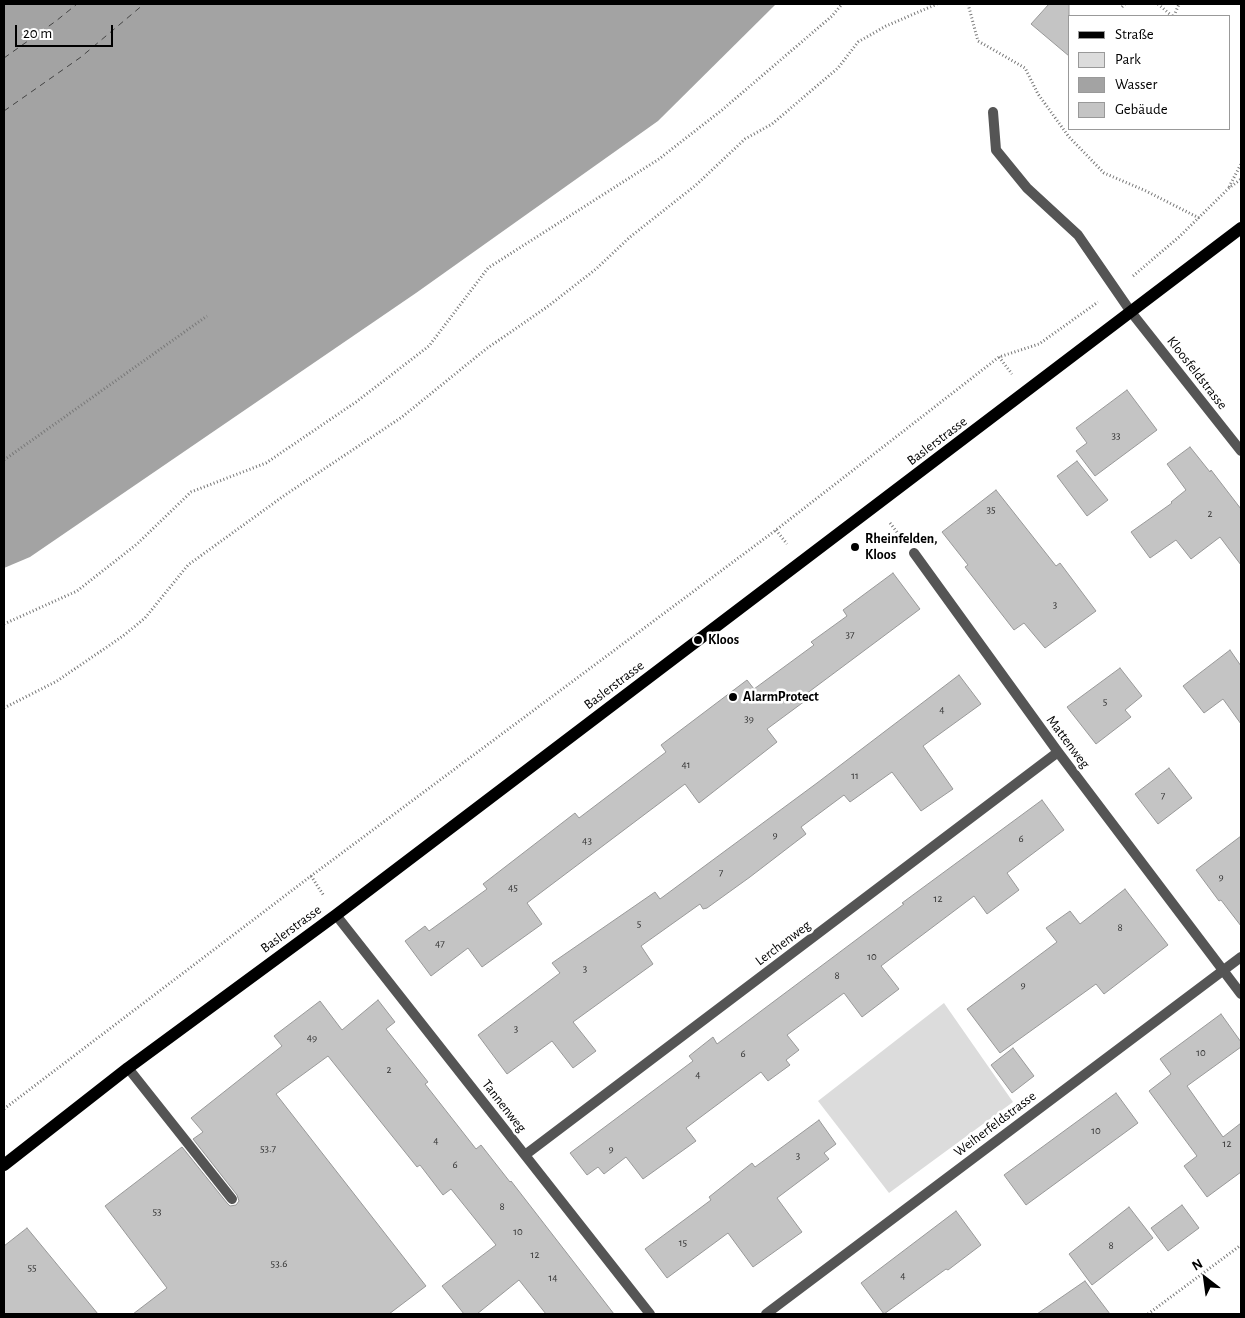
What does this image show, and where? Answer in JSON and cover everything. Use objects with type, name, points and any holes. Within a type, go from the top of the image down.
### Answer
[{"type":"main road","name":"Baslerstrasse","points":[[4,1165],[128,1068],[336,914],[1241,228]]},
{"type":"street","name":"Kloosfeldstrasse","points":[[993,112],[996,150],[1027,188],[1078,235],[1131,312],[1241,451]]},
{"type":"street","name":"Mattenweg","points":[[914,554],[1058,752],[1241,994]]},
{"type":"street","name":"Lerchenweg","points":[[525,1155],[1058,752]]},
{"type":"street","name":"Tannenweg","points":[[336,914],[650,1314]]},
{"type":"street","name":"Weiherfeldstrasse","points":[[766,1314],[1241,956]]},
{"type":"street","points":[[128,1068],[232,1199]]},
{"type":"path","points":[[4,624],[76,591],[137,544],[191,492],[266,462],[356,402],[429,346],[488,268],[659,159],[722,110],[832,16],[842,4]]},
{"type":"path","points":[[4,708],[57,682],[123,636],[145,618],[188,565],[285,495],[402,417],[486,349],[547,307],[596,269],[630,237],[696,185],[745,140],[772,124],[838,68],[858,42],[886,26],[937,4]]},
{"type":"path","points":[[968,4],[978,41],[1025,68],[1038,94],[1069,137],[1104,173],[1146,191],[1199,218]]},
{"type":"path","points":[[1158,4],[1172,15]]},
{"type":"path","points":[[1229,188],[1241,164]]},
{"type":"path","points":[[4,1109],[303,882],[776,530],[999,357],[1039,344],[1116,290],[1179,237],[1229,188],[1241,179]]},
{"type":"path","points":[[4,460],[207,316]]},
{"type":"path","points":[[876,505],[914,554]]},
{"type":"path","points":[[1148,1314],[1241,1245]]},
{"type":"green space","points":[[944,1003],[1013,1102],[889,1193],[818,1101]]},
{"type":"water","points":[[4,4],[776,4],[658,121],[416,293],[30,557],[4,568]]},
{"type":"building","points":[[1049,4],[1069,4],[1068,55],[1031,24]]},
{"type":"building","points":[[1127,390],[1157,430],[1095,476],[1076,451],[1087,443],[1076,428]]},
{"type":"building","points":[[1190,447],[1210,472],[1211,470],[1241,509],[1241,565],[1220,537],[1191,559],[1176,540],[1150,558],[1131,532],[1172,503],[1186,490],[1167,464]]},
{"type":"building","points":[[1077,461],[1108,500],[1087,516],[1057,476]]},
{"type":"building","points":[[996,490],[1056,566],[1060,563],[1096,611],[1045,648],[1024,623],[1014,630],[965,567],[968,565],[942,532]]},
{"type":"building","points":[[893,573],[920,609],[806,694],[809,698],[767,729],[777,742],[699,803],[685,784],[527,903],[542,924],[482,967],[468,948],[431,976],[405,941],[425,926],[429,931],[487,889],[483,884],[575,813],[579,818],[666,752],[661,745],[747,680],[754,689],[814,645],[811,642],[847,616],[843,610]]},
{"type":"building","points":[[1230,650],[1241,666],[1241,724],[1223,699],[1204,713],[1183,686]]},
{"type":"building","points":[[1120,668],[1142,696],[1125,710],[1131,717],[1096,744],[1067,707]]},
{"type":"building","points":[[959,675],[981,704],[923,746],[953,789],[921,811],[892,772],[850,802],[844,795],[801,827],[806,834],[750,877],[707,908],[703,909],[700,904],[641,946],[653,964],[573,1022],[596,1051],[573,1068],[552,1041],[507,1074],[478,1035],[560,973],[552,963],[655,892],[660,899]]},
{"type":"building","points":[[1169,768],[1192,798],[1158,824],[1135,794]]},
{"type":"building","points":[[1042,800],[1064,830],[1007,873],[1019,890],[987,914],[974,896],[881,966],[899,989],[862,1017],[844,993],[787,1035],[799,1050],[786,1060],[790,1065],[768,1081],[761,1072],[686,1128],[696,1141],[643,1179],[626,1157],[604,1174],[598,1167],[587,1175],[570,1153],[693,1061],[689,1056],[713,1037],[717,1044],[904,904],[902,903]]},
{"type":"building","points":[[1241,836],[1241,926],[1196,870]]},
{"type":"building","points":[[1125,889],[1168,945],[1104,994],[1096,984],[1000,1053],[967,1009],[1057,942],[1046,928],[1070,911],[1080,924]]},
{"type":"building","points":[[378,1000],[395,1022],[386,1029],[428,1082],[425,1084],[476,1149],[481,1145],[511,1181],[614,1314],[546,1314],[519,1280],[477,1314],[464,1314],[442,1286],[496,1245],[451,1189],[443,1195],[420,1165],[417,1167],[328,1056],[276,1094],[426,1286],[389,1314],[133,1314],[167,1288],[105,1206],[182,1147],[227,1203],[230,1206],[236,1205],[239,1201],[237,1195],[193,1139],[203,1132],[191,1118],[282,1046],[274,1036],[320,1001],[342,1030]]},
{"type":"building","points":[[1221,1014],[1241,1042],[1241,1047],[1187,1086],[1223,1137],[1241,1123],[1241,1172],[1207,1197],[1184,1166],[1197,1156],[1149,1091],[1171,1074],[1160,1059]]},
{"type":"building","points":[[1013,1048],[1034,1076],[1012,1093],[991,1065]]},
{"type":"building","points":[[1116,1093],[1138,1123],[1026,1205],[1004,1175]]},
{"type":"building","points":[[819,1120],[836,1144],[824,1153],[829,1159],[777,1198],[802,1232],[753,1267],[728,1233],[667,1278],[645,1249],[711,1200],[709,1197],[752,1163],[755,1167]]},
{"type":"building","points":[[1182,1205],[1199,1228],[1168,1251],[1151,1228]]},
{"type":"building","points":[[1129,1207],[1153,1238],[1092,1285],[1069,1254]]},
{"type":"building","points":[[956,1211],[981,1245],[884,1314],[861,1283]]},
{"type":"building","points":[[27,1228],[98,1314],[4,1314],[4,1246]]},
{"type":"building","points":[[1085,1281],[1110,1314],[1037,1314]]},
{"type":"ferry route","points":[[4,58],[77,4]]},
{"type":"ferry route","points":[[4,111],[81,57],[144,4]]},
{"type":"place","name":"Rheinfelden, Kloos","points":[[855,547]]},
{"type":"place","name":"Kloos","points":[[698,640]]},
{"type":"place","name":"AlarmProtect","points":[[733,697]]}]
